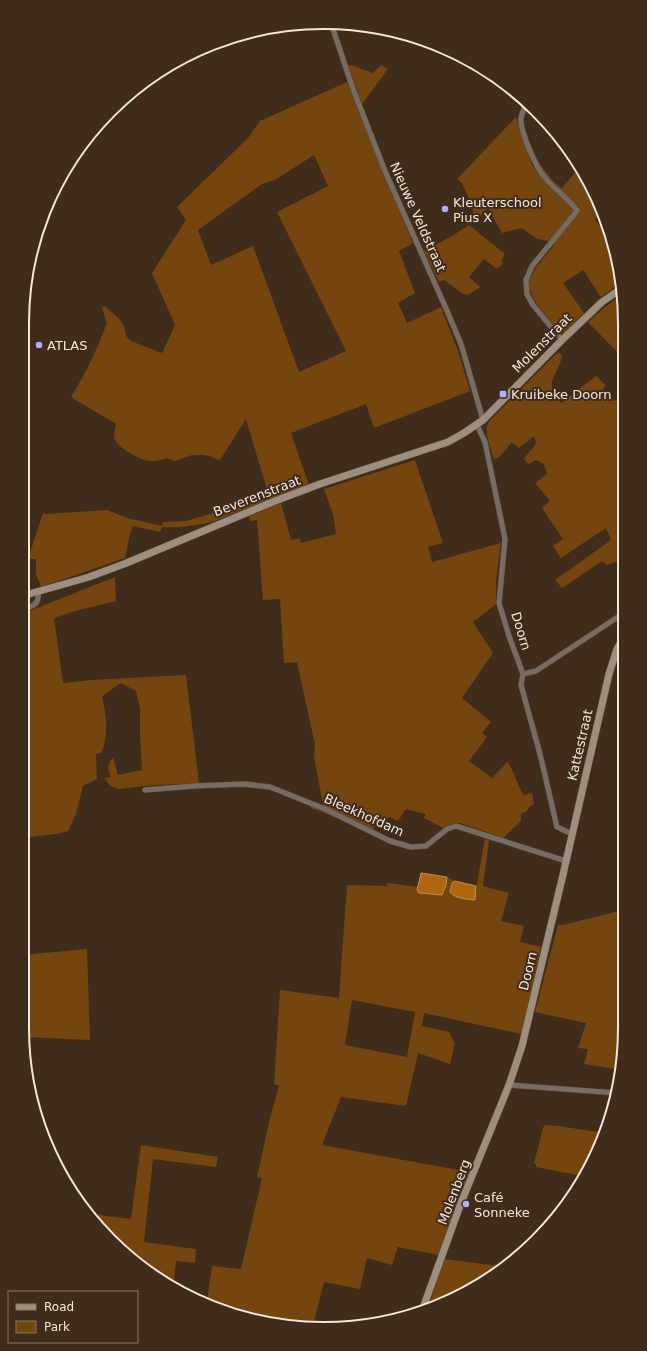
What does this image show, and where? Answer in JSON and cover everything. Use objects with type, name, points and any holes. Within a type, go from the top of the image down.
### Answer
[{"type":"street","name":"Nieuwe Veldstraat","points":[[333,29],[353,89],[385,171],[446,306],[461,344],[480,423]]},
{"type":"street","points":[[525,108],[521,119],[522,127],[536,166],[547,181],[574,206],[577,211],[532,266],[526,280],[527,294],[533,305],[562,340]]},
{"type":"street","name":"Molenstraat","points":[[480,423],[562,340],[602,302],[616,292]]},
{"type":"street","name":"Beverenstraat","points":[[29,594],[89,577],[320,484],[448,442],[480,423]]},
{"type":"street","name":"Doorn","points":[[480,423],[505,539],[499,602],[509,636],[523,674],[522,685],[557,827],[572,834]]},
{"type":"street","points":[[29,606],[36,603],[38,600],[38,592]]},
{"type":"street","points":[[523,674],[536,670],[618,617]]},
{"type":"street","name":"Kattestraat","points":[[566,862],[609,674],[618,647]]},
{"type":"street","name":"Bleekhofdam","points":[[145,790],[228,784],[270,787],[325,809],[390,840],[411,847],[426,846],[446,828],[456,826],[566,862]]},
{"type":"street","name":"Doorn","points":[[509,1085],[522,1046],[566,862]]},
{"type":"street","points":[[509,1085],[610,1093]]},
{"type":"street","name":"Molenberg","points":[[425,1304],[461,1203],[509,1085]]},
{"type":"green space","points":[[351,65],[373,73],[381,65],[388,69],[362,104],[348,66]]},
{"type":"green space","points":[[347,82],[413,243],[399,251],[415,293],[398,303],[407,323],[441,307],[459,354],[470,391],[374,428],[366,404],[291,433],[309,485],[212,522],[199,525],[162,527],[160,532],[133,526],[125,558],[41,587],[36,574],[36,559],[29,559],[29,556],[43,513],[107,510],[127,518],[162,526],[163,522],[186,521],[268,493],[246,419],[220,460],[205,455],[192,455],[175,461],[167,458],[158,461],[150,461],[139,458],[122,448],[114,438],[116,424],[71,397],[91,361],[107,323],[102,308],[105,306],[122,322],[126,336],[131,341],[162,353],[175,325],[152,273],[186,220],[177,207],[248,138],[260,121]],"holes":[[[314,155],[328,186],[277,212],[346,351],[299,372],[253,246],[211,265],[198,230],[262,184],[275,180]]]},
{"type":"green space","points":[[516,117],[533,167],[541,166],[554,182],[562,188],[576,172],[579,176],[596,211],[598,217],[595,219],[603,231],[608,247],[615,287],[601,297],[583,270],[563,283],[584,313],[563,333],[559,333],[534,300],[528,286],[535,269],[554,245],[550,239],[549,241],[537,239],[522,228],[502,233],[488,208],[476,220],[473,213],[473,208],[462,183],[457,179]]},
{"type":"green space","points":[[469,225],[505,254],[501,261],[503,263],[497,269],[484,259],[469,277],[480,287],[468,295],[463,294],[444,280],[439,282],[424,251]]},
{"type":"green space","points":[[617,300],[618,353],[588,322],[605,307]]},
{"type":"green space","points":[[558,352],[562,355],[553,379],[552,389],[561,403],[596,376],[606,385],[603,389],[614,401],[618,400],[618,561],[607,565],[602,561],[562,588],[555,580],[611,540],[606,528],[561,558],[553,546],[563,539],[542,508],[550,501],[535,483],[547,474],[544,464],[536,460],[529,464],[524,459],[536,443],[534,436],[519,448],[512,442],[501,455],[494,460],[487,435],[487,425],[489,421]]},
{"type":"green space","points":[[415,460],[443,543],[428,547],[432,562],[501,543],[496,579],[496,604],[473,622],[493,653],[462,698],[491,722],[482,733],[487,737],[469,761],[492,778],[508,761],[523,795],[532,793],[534,804],[530,806],[527,811],[521,814],[521,821],[503,838],[460,823],[454,823],[443,828],[424,818],[426,814],[406,809],[398,821],[390,817],[378,822],[372,830],[311,808],[313,801],[323,805],[314,756],[315,745],[297,662],[284,663],[280,599],[263,600],[257,520],[250,521],[249,516],[281,503],[291,540],[300,538],[301,543],[336,534],[333,514],[324,489]]},
{"type":"green space","points":[[115,577],[116,601],[54,618],[63,683],[186,675],[199,783],[154,785],[119,789],[112,787],[104,778],[111,777],[108,767],[113,757],[118,775],[142,770],[140,709],[136,691],[121,683],[102,697],[106,718],[106,732],[102,752],[96,754],[97,779],[83,786],[76,814],[68,831],[29,837],[29,611]]},
{"type":"green space","points":[[485,839],[489,840],[483,886],[509,893],[501,921],[524,926],[520,942],[541,947],[522,1034],[424,1013],[422,1026],[449,1032],[455,1043],[450,1064],[418,1053],[406,1106],[341,1097],[322,1145],[469,1172],[438,1255],[398,1247],[392,1265],[367,1258],[360,1289],[324,1282],[314,1321],[285,1319],[247,1312],[207,1298],[212,1266],[241,1269],[262,1178],[257,1177],[270,1118],[279,1086],[274,1084],[280,990],[339,998],[347,885],[387,886],[387,883],[418,887],[417,890],[446,886],[447,877],[455,881],[452,883],[474,900]],"holes":[[[352,1000],[415,1012],[407,1057],[345,1045]]]},
{"type":"green space","points":[[618,911],[618,1028],[615,1069],[584,1064],[588,1049],[578,1048],[586,1023],[535,1012],[558,925]]},
{"type":"green space","points":[[87,949],[90,1040],[29,1037],[29,954]]},
{"type":"green space","points":[[544,1125],[599,1132],[579,1175],[536,1167],[536,1164],[534,1163]]},
{"type":"green space","points":[[141,1145],[218,1157],[216,1167],[153,1159],[144,1242],[196,1249],[195,1263],[176,1261],[174,1281],[129,1249],[96,1215],[131,1219]]},
{"type":"green space","points":[[444,1259],[496,1266],[471,1283],[430,1302]]},
{"type":"shaded area","points":[[421,873],[447,877],[442,895],[419,893],[417,890]]},
{"type":"shaded area","points":[[455,881],[476,886],[475,900],[461,898],[452,894],[450,892],[452,883]]},
{"type":"place","name":"Kleuterschool Pius X","points":[[445,209]]},
{"type":"place","name":"ATLAS","points":[[39,345]]},
{"type":"place","name":"Kruibeke Doorn","points":[[503,394]]},
{"type":"place","name":"Café Sonneke","points":[[466,1204]]}]
